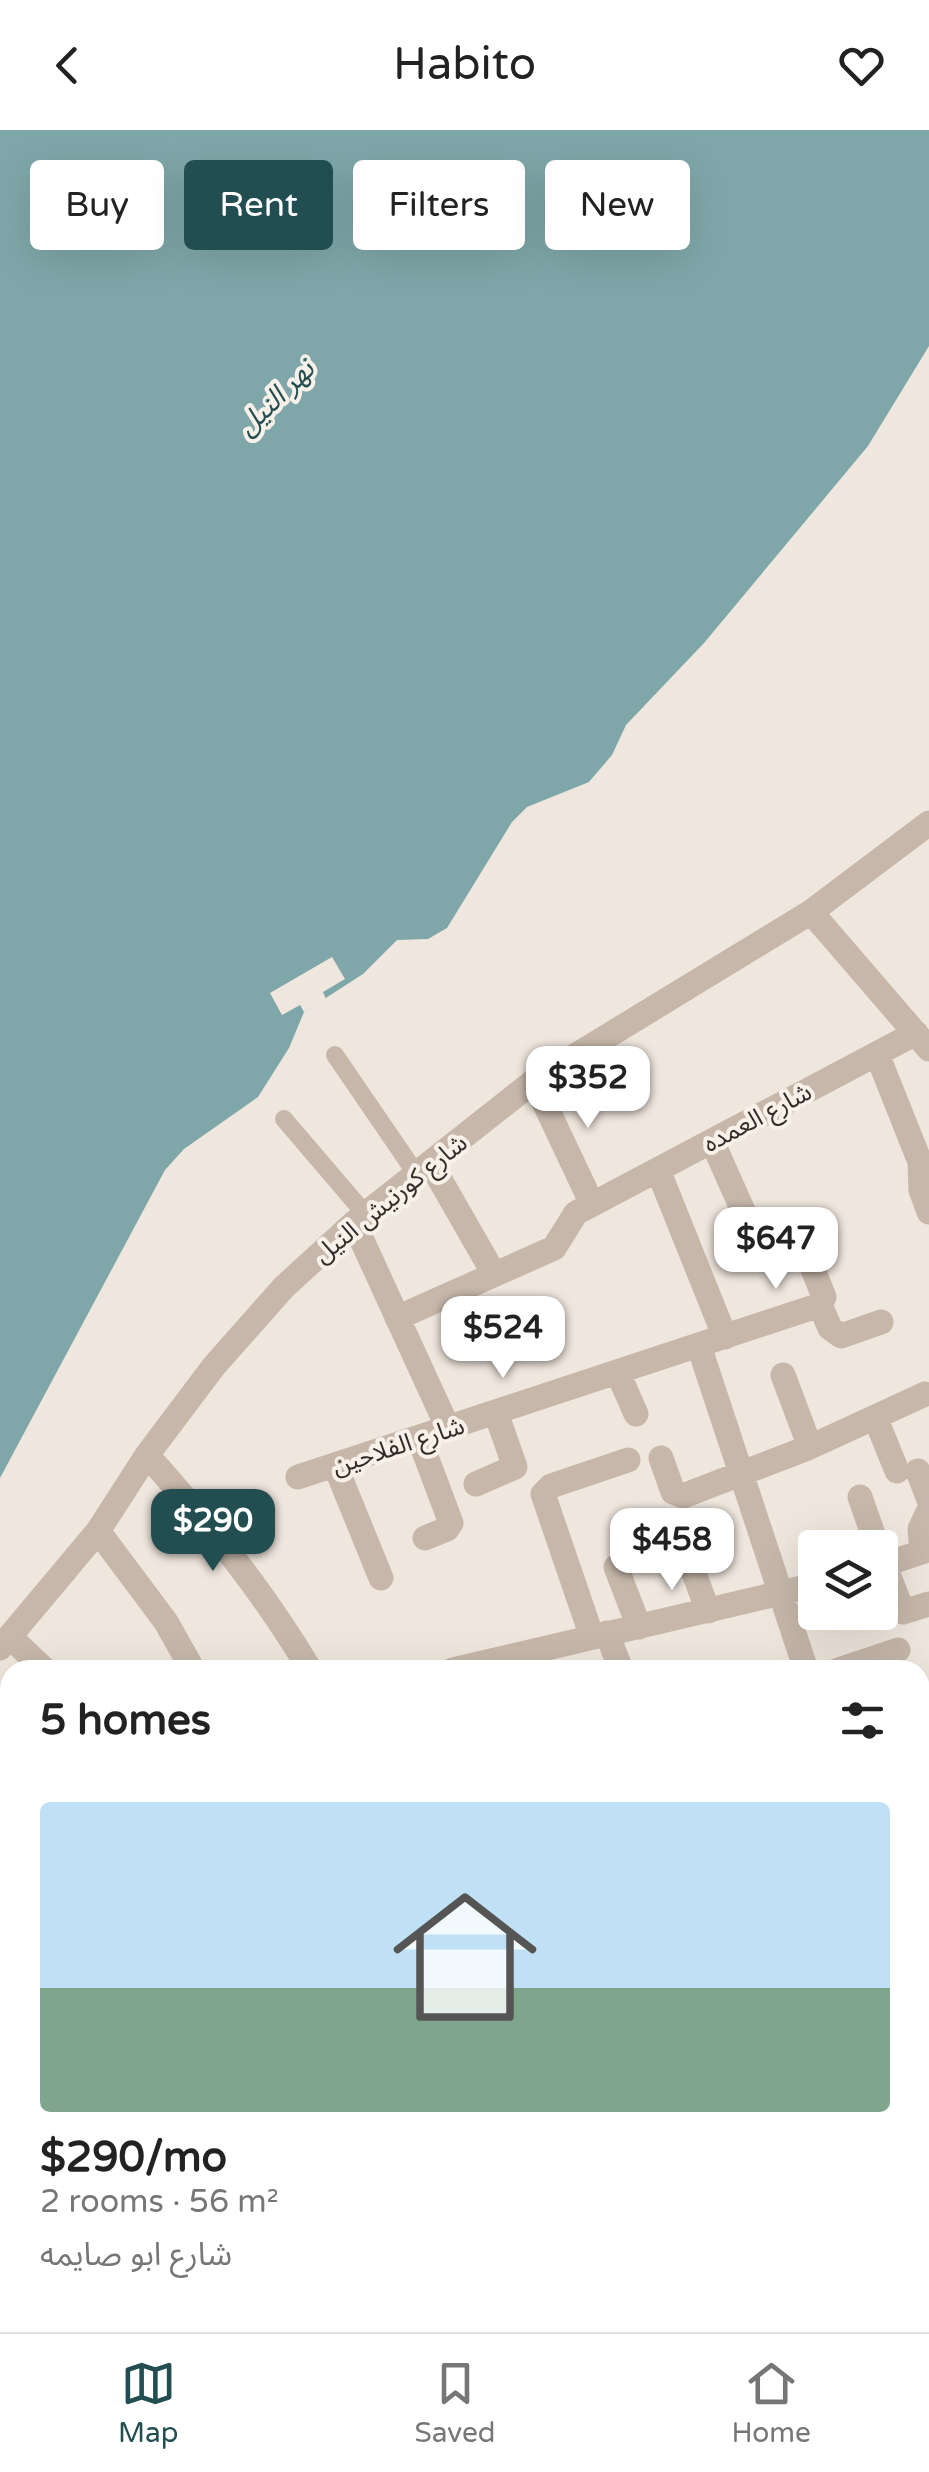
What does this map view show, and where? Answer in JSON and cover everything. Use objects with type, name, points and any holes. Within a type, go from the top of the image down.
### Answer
[{"type":"street","name":"شارع كورنيش النيل","points":[[5,1642],[98,1532],[147,1455],[214,1366],[272,1300],[360,1219],[534,1080],[811,912],[929,824]]},
{"type":"street","points":[[811,912],[922,1041]]},
{"type":"street","name":"شارع العمده","points":[[398,1318],[554,1248],[562,1241],[568,1220],[592,1204],[877,1054],[922,1041]]},
{"type":"street","points":[[877,1054],[924,1174],[929,1212]]},
{"type":"street","points":[[534,1080],[592,1204]]},
{"type":"street","points":[[712,1141],[760,1249]]},
{"type":"street","points":[[424,1169],[494,1274]]},
{"type":"street","points":[[658,1170],[726,1338]]},
{"type":"street","points":[[360,1219],[398,1318],[448,1428]]},
{"type":"street","points":[[799,1234],[824,1297],[820,1305],[830,1328],[841,1336],[882,1322]]},
{"type":"street","name":"شارع الفلاحين","points":[[298,1478],[820,1305]]},
{"type":"street","points":[[699,1346],[803,1660]]},
{"type":"street","points":[[618,1373],[636,1414]]},
{"type":"street","points":[[784,1376],[810,1447]]},
{"type":"street","points":[[662,1458],[676,1497],[810,1447],[925,1394]]},
{"type":"street","points":[[476,1484],[515,1467],[496,1413]]},
{"type":"street","points":[[875,1417],[929,1500]]},
{"type":"street","points":[[419,1438],[451,1523],[447,1530],[425,1538]]},
{"type":"street","points":[[147,1455],[224,1544],[274,1610],[304,1660]]},
{"type":"street","points":[[615,1660],[600,1635],[543,1494],[551,1486],[628,1460]]},
{"type":"street","points":[[335,1465],[381,1578]]},
{"type":"street","points":[[860,1497],[871,1530]]},
{"type":"street","points":[[898,1555],[922,1552],[920,1529],[929,1510]]},
{"type":"street","points":[[98,1532],[166,1622],[188,1660]]},
{"type":"street","points":[[688,1557],[708,1611]]},
{"type":"street","points":[[616,1567],[638,1626]]},
{"type":"street","points":[[509,1660],[561,1644],[798,1590]]},
{"type":"street","points":[[898,1598],[904,1612],[929,1604]]},
{"type":"street","points":[[5,1642],[31,1660]]},
{"type":"street","points":[[561,1644],[567,1660]]},
{"type":"street","points":[[868,1660],[898,1650]]},
{"type":"lane","points":[[335,1055],[424,1169]]},
{"type":"lane","points":[[284,1119],[360,1219]]},
{"type":"water","name":"نهر النيل","points":[[0,130],[929,130],[929,346],[868,446],[704,643],[626,725],[612,755],[589,782],[527,807],[512,822],[447,928],[428,939],[397,940],[363,974],[304,1012],[289,1048],[258,1097],[184,1149],[165,1170],[0,1478]]},
{"type":"pier","points":[[332,957],[345,979],[323,992],[326,999],[304,1012],[300,1005],[282,1015],[270,993]]}]
